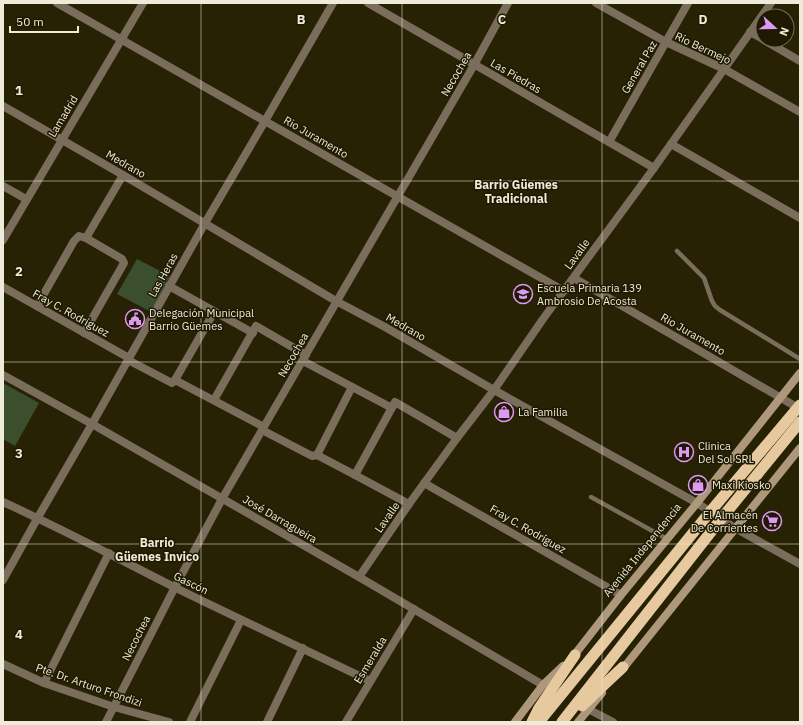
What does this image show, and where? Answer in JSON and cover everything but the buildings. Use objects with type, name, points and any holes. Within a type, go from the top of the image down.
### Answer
[{"type":"highway","points":[[539,722],[710,512],[799,407]]},
{"type":"highway","points":[[562,722],[721,519],[800,422]]},
{"type":"highway","points":[[532,722],[539,708],[575,654]]},
{"type":"highway","points":[[566,722],[623,667]]},
{"type":"main road","name":"Avenida Independencia","points":[[515,722],[543,685],[575,654],[621,595],[697,504],[800,373]]},
{"type":"main road","points":[[578,722],[800,448]]},
{"type":"street","name":"Rio Juramento","points":[[57,3],[564,291]]},
{"type":"street","name":"Lamadrid","points":[[3,240],[143,3]]},
{"type":"street","name":"Las Heras","points":[[3,580],[205,223],[333,3]]},
{"type":"street","name":"Las Piedras","points":[[368,3],[654,168]]},
{"type":"street","name":"Necochea","points":[[106,722],[222,499],[474,65],[508,3]]},
{"type":"street","name":"Río Bermejo","points":[[596,3],[666,42],[724,69],[800,112]]},
{"type":"street","name":"General Paz","points":[[609,142],[688,3]]},
{"type":"street","name":"Lavalle","points":[[359,577],[424,483],[494,390],[771,3]]},
{"type":"street","points":[[750,32],[755,35]]},
{"type":"street","points":[[778,48],[800,61]]},
{"type":"street","name":"Medrano","points":[[3,106],[62,139],[336,301],[385,327],[800,564]]},
{"type":"street","points":[[671,144],[800,218]]},
{"type":"street","points":[[86,238],[123,175]]},
{"type":"street","points":[[3,186],[26,199]]},
{"type":"street","points":[[37,306],[74,241],[79,236],[86,238],[122,259],[124,263],[84,333]]},
{"type":"street","name":"Rio Juramento","points":[[574,278],[780,398],[799,407]]},
{"type":"street","points":[[169,286],[253,333]]},
{"type":"street","name":"Fray C. Rodríguez","points":[[3,287],[172,383],[175,380]]},
{"type":"street","points":[[214,312],[175,380],[214,400],[312,456],[317,455],[409,504]]},
{"type":"street","points":[[214,400],[256,326],[304,358],[352,387],[392,408]]},
{"type":"street","name":"José Darragueira","points":[[3,375],[92,424],[359,577],[543,685]]},
{"type":"street","points":[[317,455],[352,387]]},
{"type":"street","points":[[355,475],[395,402],[457,438]]},
{"type":"street","name":"Fray C. Rodríguez","points":[[424,483],[621,595]]},
{"type":"street","name":"Gascón","points":[[3,502],[109,553],[241,620],[370,681]]},
{"type":"street","points":[[44,683],[109,553]]},
{"type":"street","name":"Esmeralda","points":[[346,722],[414,609]]},
{"type":"street","points":[[190,722],[241,620]]},
{"type":"street","points":[[267,722],[303,648]]},
{"type":"street","name":"Pte. Dr. Arturo Frondizi","points":[[3,664],[44,683],[114,707],[169,722]]},
{"type":"street","points":[[588,709],[612,722]]},
{"type":"lane","points":[[677,251],[704,278],[715,306],[800,359]]},
{"type":"lane","points":[[591,497],[667,539]]},
{"type":"green space","points":[[137,259],[170,276],[151,312],[117,294]]},
{"type":"green space","points":[[3,383],[39,403],[15,446],[3,439]]},
{"type":"place","name":"Escuela Primaria 139 Ambrosio De Acosta","points":[[523,294]]},
{"type":"place","name":"Delegación Municipal Barrio Güemes","points":[[135,319]]},
{"type":"place","name":"La Familia","points":[[504,412]]},
{"type":"place","name":"Clinica Del Sol SRL","points":[[684,452]]},
{"type":"place","name":"Maxi Kiosko","points":[[698,485]]},
{"type":"place","name":"El Almacén De Corrientes","points":[[772,521]]},
{"type":"district","name":"Barrio Güemes Tradicional","points":[[516,191]]},
{"type":"district","name":"Barrio Güemes Invico","points":[[157,549]]}]
